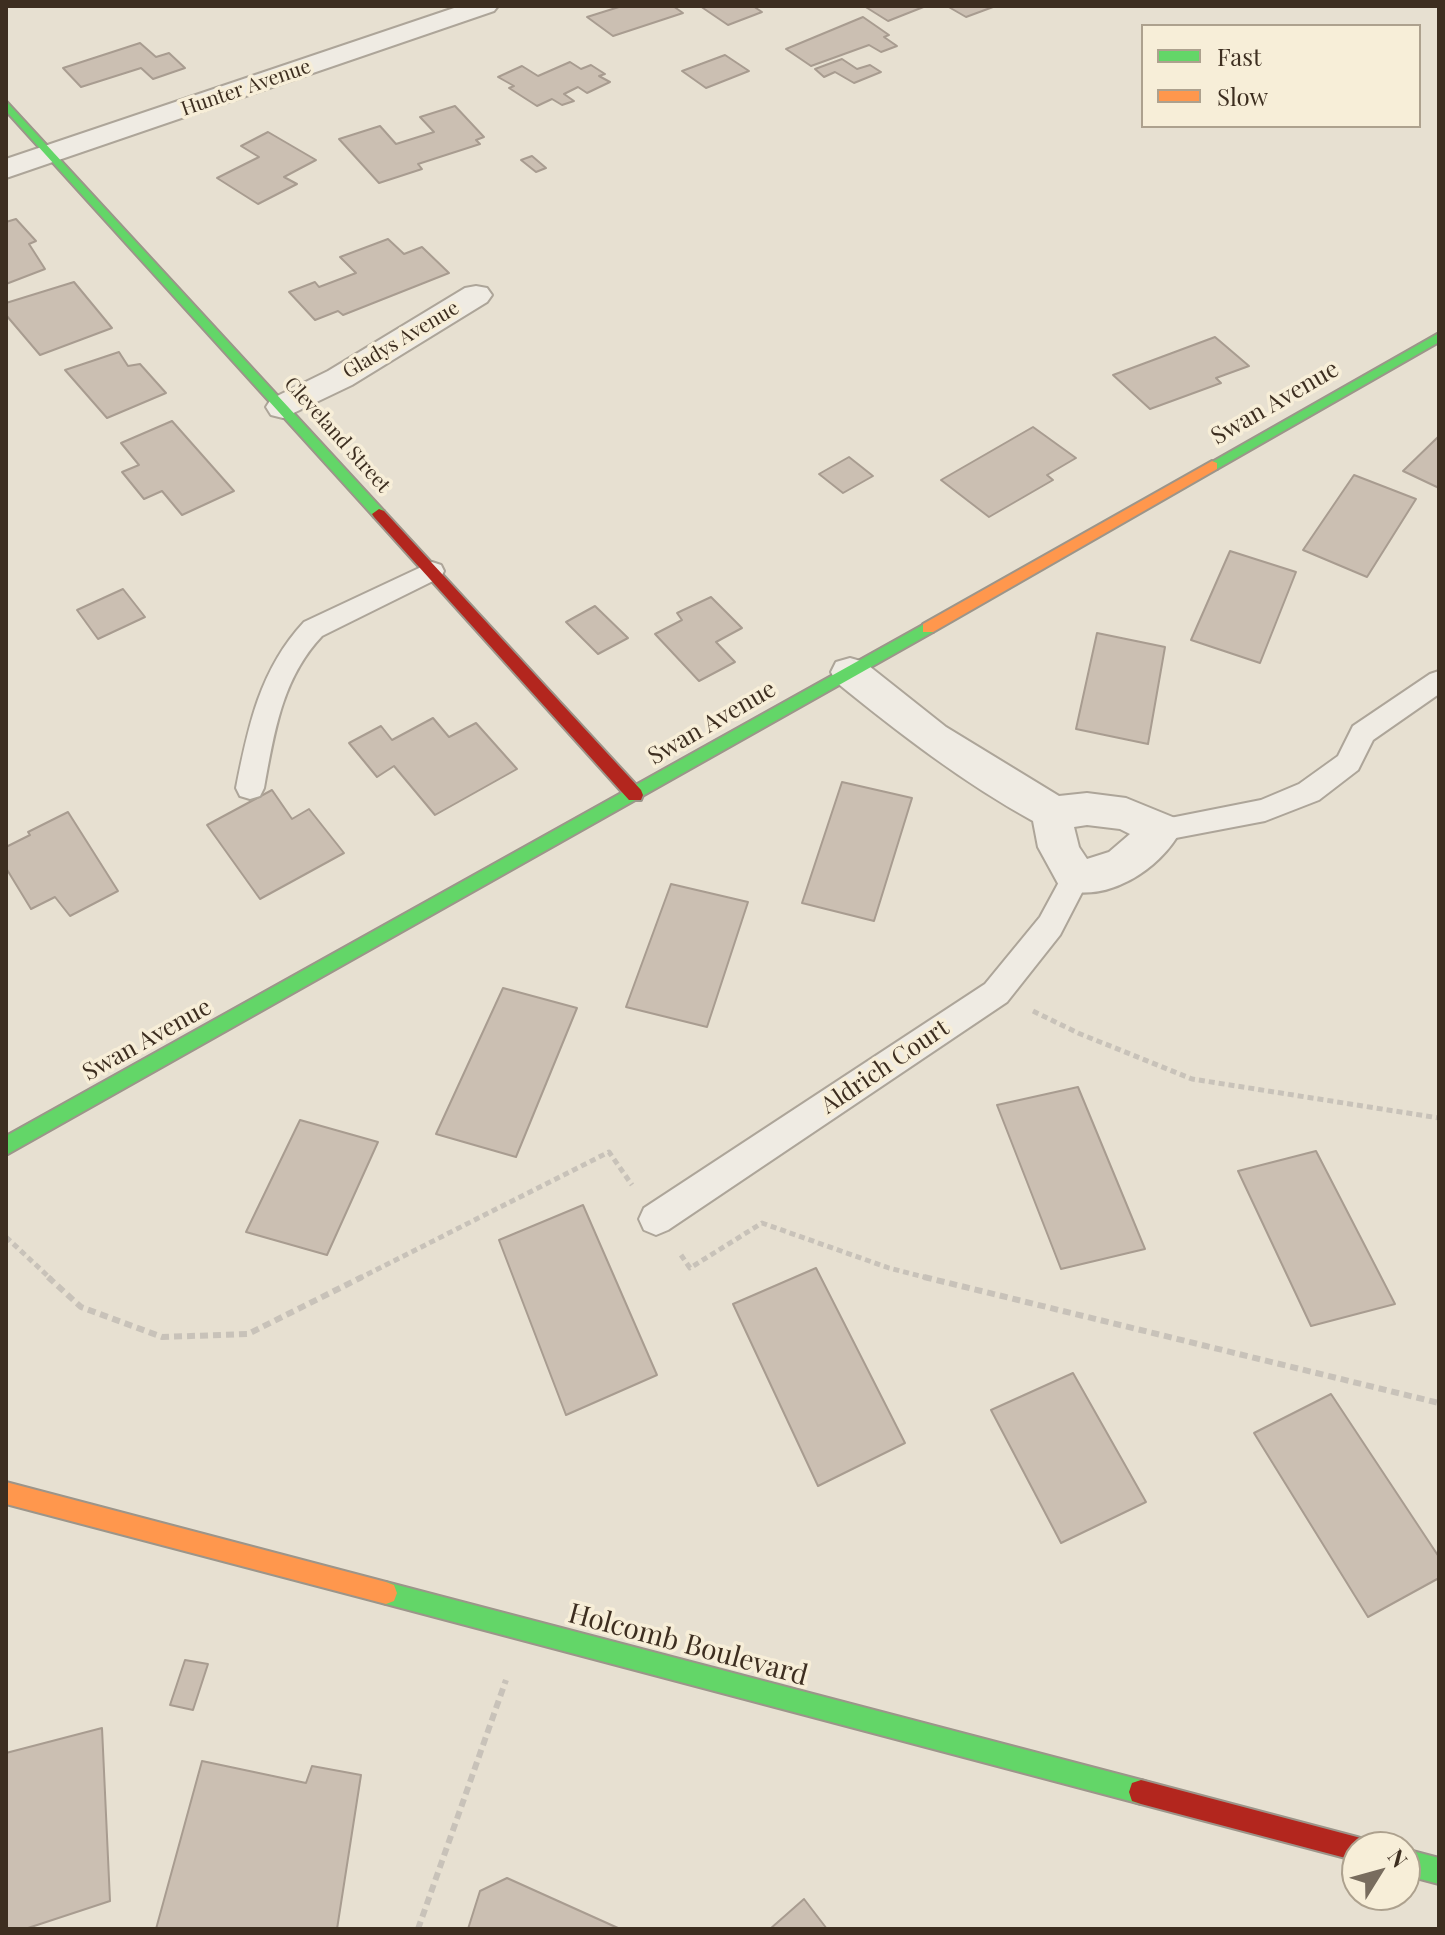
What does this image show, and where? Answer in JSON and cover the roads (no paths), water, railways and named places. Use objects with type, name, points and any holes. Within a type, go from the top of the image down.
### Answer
[{"type":"street","name":"Hunter Avenue","points":[[6,169],[485,6]]},
{"type":"street","name":"Cleveland Street","points":[[6,104],[635,795]]},
{"type":"street","name":"Gladys Avenue","points":[[283,407],[340,378],[476,295]]},
{"type":"street","name":"Swan Avenue","points":[[6,1146],[635,795],[1439,337]]},
{"type":"street","points":[[850,672],[932,738],[1008,788],[1054,813],[1087,809],[1126,814],[1160,830],[1134,856],[1104,875],[1076,877],[1060,855],[1053,827],[1054,813]]},
{"type":"street","name":"Holcomb Boulevard","points":[[6,1493],[1341,1845]]},
{"type":"lane","points":[[250,788],[284,662],[298,643],[313,629],[432,571]]},
{"type":"lane","points":[[1160,830],[1265,810],[1309,792],[1348,763],[1363,733],[1439,681]]},
{"type":"lane","name":"Aldrich Court","points":[[656,1219],[996,993],[1050,926],[1076,877]]}]
